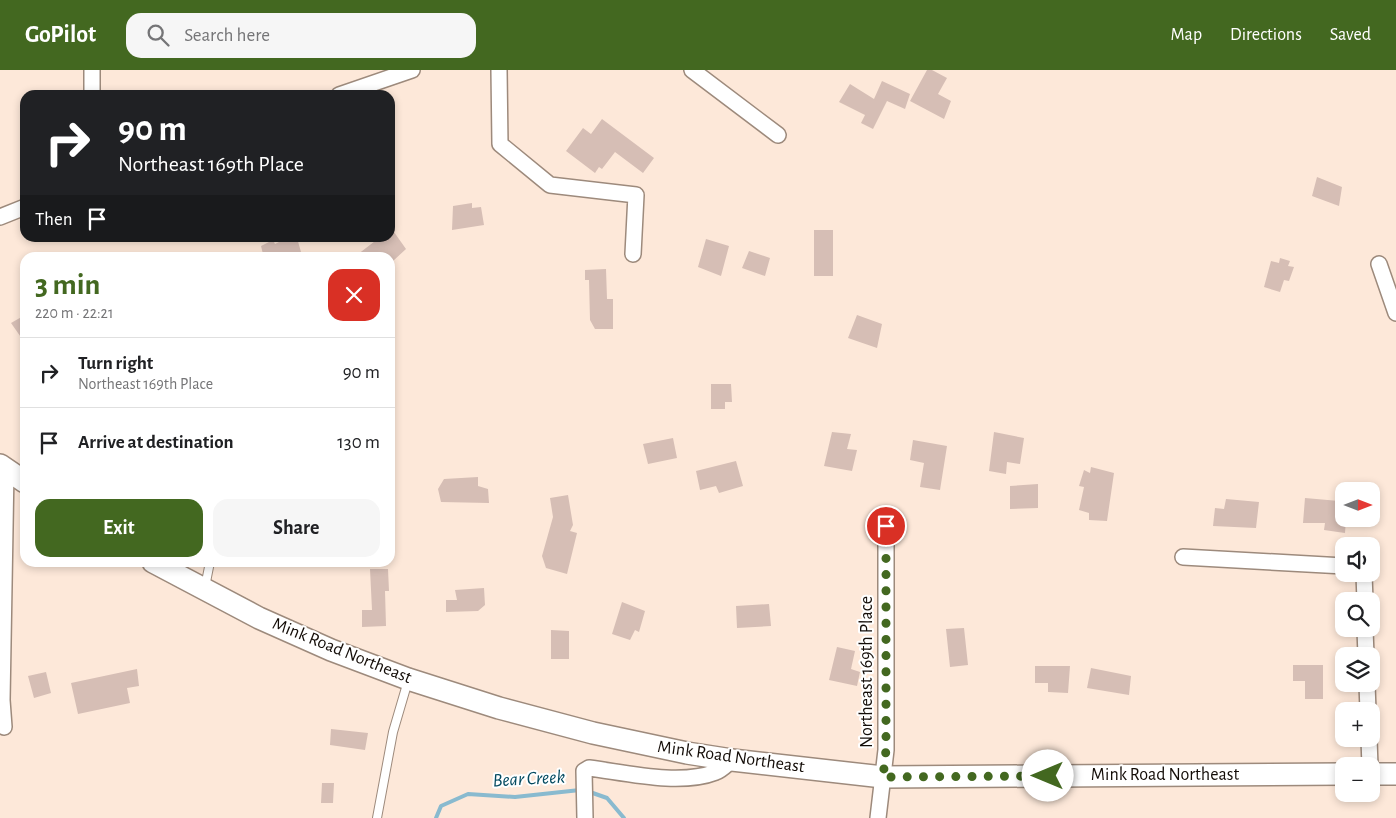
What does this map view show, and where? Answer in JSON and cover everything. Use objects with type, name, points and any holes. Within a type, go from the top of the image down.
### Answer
[{"type":"street","points":[[92,70],[92,90]]},
{"type":"street","points":[[350,90],[387,74],[412,70]]},
{"type":"street","points":[[499,70],[500,144],[550,185],[636,195],[633,254]]},
{"type":"street","points":[[692,70],[778,135]]},
{"type":"street","points":[[0,217],[20,209]]},
{"type":"street","points":[[1379,264],[1396,313]]},
{"type":"street","points":[[3,467],[20,479]]},
{"type":"street","points":[[3,467],[2,700],[4,727]]},
{"type":"street","name":"Northeast 169th Place","points":[[878,818],[886,750],[886,526]]},
{"type":"street","points":[[1183,557],[1335,565]]},
{"type":"street","name":"Mink Road Northeast","points":[[163,567],[259,618],[331,650],[408,679],[499,708],[593,733],[732,760],[883,777],[1335,774]]},
{"type":"street","points":[[585,813],[583,778],[584,771],[589,768],[664,778],[700,776],[718,771],[732,760]]},
{"type":"street","points":[[1380,774],[1396,774]]},
{"type":"lane","points":[[204,590],[209,567]]},
{"type":"lane","points":[[377,818],[393,732],[408,679]]},
{"type":"building","points":[[927,70],[932,70],[947,78],[938,94],[951,101],[944,119],[910,101]]},
{"type":"building","points":[[882,81],[910,94],[905,109],[887,101],[873,129],[861,123],[865,115],[839,102],[850,84],[874,99]]},
{"type":"building","points":[[602,119],[654,158],[643,173],[615,152],[602,169],[599,167],[595,173],[566,151],[583,128],[591,134]]},
{"type":"building","points":[[1317,177],[1342,187],[1339,206],[1312,196]]},
{"type":"building","points":[[472,203],[472,208],[481,207],[484,225],[452,230],[453,206]]},
{"type":"building","points":[[814,230],[833,230],[833,276],[814,276]]},
{"type":"building","points":[[395,233],[406,249],[395,259],[395,252],[361,252],[374,242],[395,242]]},
{"type":"building","points":[[706,239],[729,246],[721,276],[698,267]]},
{"type":"building","points":[[269,242],[274,242],[275,244],[279,242],[298,242],[301,252],[262,252],[261,246]]},
{"type":"building","points":[[749,251],[770,258],[765,276],[742,268]]},
{"type":"building","points":[[1280,258],[1290,261],[1288,266],[1294,267],[1289,281],[1284,280],[1280,292],[1264,287],[1271,261],[1279,263]]},
{"type":"building","points":[[606,269],[607,299],[613,299],[613,329],[595,329],[590,320],[589,280],[585,280],[585,270]]},
{"type":"building","points":[[857,315],[882,324],[877,348],[848,338]]},
{"type":"building","points":[[20,318],[20,336],[11,323]]},
{"type":"building","points":[[711,384],[731,384],[732,402],[725,402],[725,409],[711,409]]},
{"type":"building","points":[[832,432],[851,434],[847,449],[857,450],[852,471],[824,466]]},
{"type":"building","points":[[994,432],[1024,438],[1020,464],[1007,462],[1006,474],[989,471]]},
{"type":"building","points":[[673,438],[677,458],[648,464],[643,444]]},
{"type":"building","points":[[913,440],[947,446],[940,490],[920,487],[924,463],[910,460]]},
{"type":"building","points":[[736,461],[743,486],[719,493],[716,486],[700,490],[696,471]]},
{"type":"building","points":[[1091,467],[1114,473],[1107,521],[1089,520],[1089,513],[1079,510],[1084,487],[1079,486],[1084,470],[1090,473]]},
{"type":"building","points":[[478,477],[478,486],[488,489],[489,503],[441,502],[438,489],[444,479]]},
{"type":"building","points":[[1038,484],[1038,508],[1010,509],[1010,486]]},
{"type":"building","points":[[568,495],[573,525],[570,531],[577,533],[567,574],[546,568],[542,556],[553,517],[550,498]]},
{"type":"building","points":[[1305,498],[1335,501],[1335,528],[1345,528],[1345,533],[1324,530],[1325,523],[1303,523]]},
{"type":"building","points":[[1226,499],[1259,502],[1256,528],[1213,526],[1215,508],[1224,509]]},
{"type":"building","points":[[370,569],[388,569],[389,591],[385,591],[386,626],[362,627],[362,610],[372,610]]},
{"type":"building","points":[[484,588],[485,605],[478,611],[446,612],[446,600],[457,600],[455,590]]},
{"type":"building","points":[[622,602],[645,611],[639,632],[635,630],[630,640],[612,634]]},
{"type":"building","points":[[769,604],[771,626],[737,628],[736,606]]},
{"type":"building","points":[[964,628],[968,665],[950,667],[946,629]]},
{"type":"building","points":[[551,630],[569,631],[569,659],[551,659]]},
{"type":"building","points":[[837,647],[855,651],[851,669],[860,672],[857,686],[829,680]]},
{"type":"building","points":[[1293,665],[1323,665],[1323,699],[1305,699],[1305,681],[1293,681]]},
{"type":"building","points":[[1035,666],[1070,666],[1068,693],[1048,692],[1048,683],[1035,683]]},
{"type":"building","points":[[1091,668],[1131,676],[1129,695],[1087,688]]},
{"type":"building","points":[[137,669],[139,686],[127,688],[130,703],[78,714],[71,683]]},
{"type":"building","points":[[46,672],[51,693],[34,698],[28,676]]},
{"type":"building","points":[[331,729],[368,733],[365,750],[330,745]]},
{"type":"building","points":[[322,783],[334,783],[333,803],[321,803]]},
{"type":"waterway","name":"Bear Creek","points":[[436,818],[441,806],[468,794],[515,797],[580,790]]},
{"type":"waterway","name":"Bear Creek","points":[[587,791],[607,798],[624,818]]},
{"type":"route","points":[[886,526],[886,750],[883,777],[1048,776]]}]
